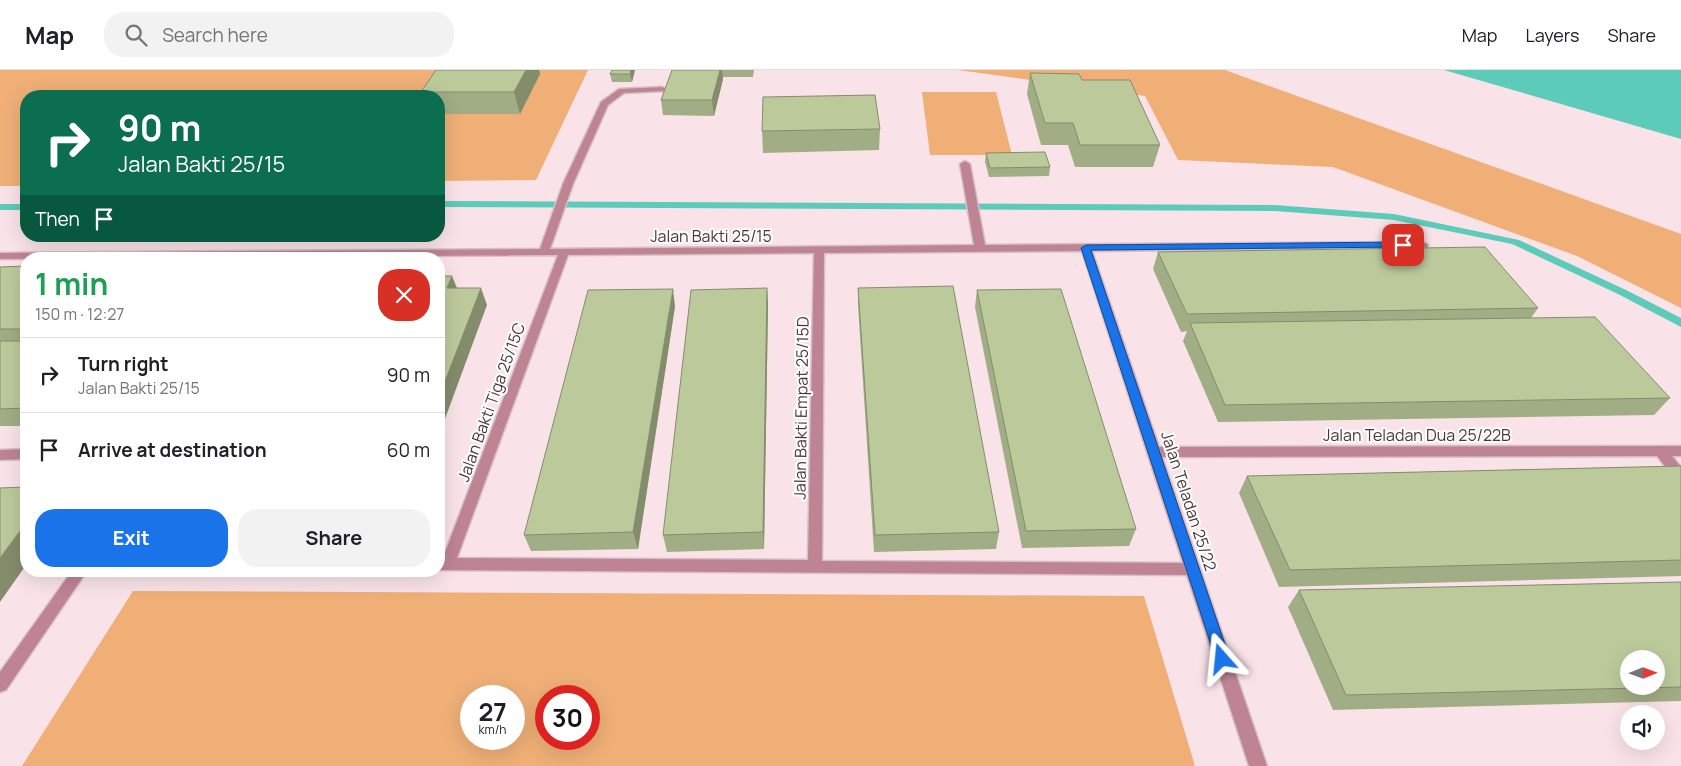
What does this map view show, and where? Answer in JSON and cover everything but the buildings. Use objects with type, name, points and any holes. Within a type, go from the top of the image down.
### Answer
[{"type":"street","points":[[544,252],[568,184],[604,104],[622,91],[662,89]]},
{"type":"street","points":[[965,164],[980,248]]},
{"type":"street","name":"Jalan Bakti 25/15","points":[[445,254],[1423,245]]},
{"type":"street","name":"Jalan Teladan 25/22","points":[[1086,248],[1258,766]]},
{"type":"street","name":"Jalan Bakti Empat 25/15D","points":[[815,567],[819,250]]},
{"type":"street","name":"Jalan Bakti Tiga 25/15C","points":[[445,561],[564,252]]},
{"type":"street","name":"Jalan Bakti 25/15","points":[[0,256],[20,256]]},
{"type":"street","points":[[1660,451],[1681,476]]},
{"type":"street","name":"Jalan Teladan Dua 25/22B","points":[[1154,452],[1681,451]]},
{"type":"street","points":[[0,455],[20,454]]},
{"type":"street","points":[[445,564],[1193,569]]},
{"type":"street","points":[[0,685],[76,577]]},
{"type":"shaded area","points":[[0,70],[588,70],[536,180],[445,181],[445,90],[20,90],[20,186],[0,186]]},
{"type":"shaded area","points":[[958,70],[1225,70],[1681,234],[1681,308],[1577,256],[1333,167],[1178,160],[1145,96]]},
{"type":"shaded area","points":[[1444,70],[1681,70],[1681,139]]},
{"type":"shaded area","points":[[922,92],[996,92],[1012,155],[930,155]]},
{"type":"shaded area","points":[[133,591],[1144,596],[1195,766],[22,766]]},
{"type":"waterway","points":[[445,204],[1275,208],[1394,217],[1515,242],[1622,292],[1681,323]]},
{"type":"waterway","points":[[0,207],[20,207]]},
{"type":"route","points":[[1222,659],[1086,248],[1403,245]]}]
